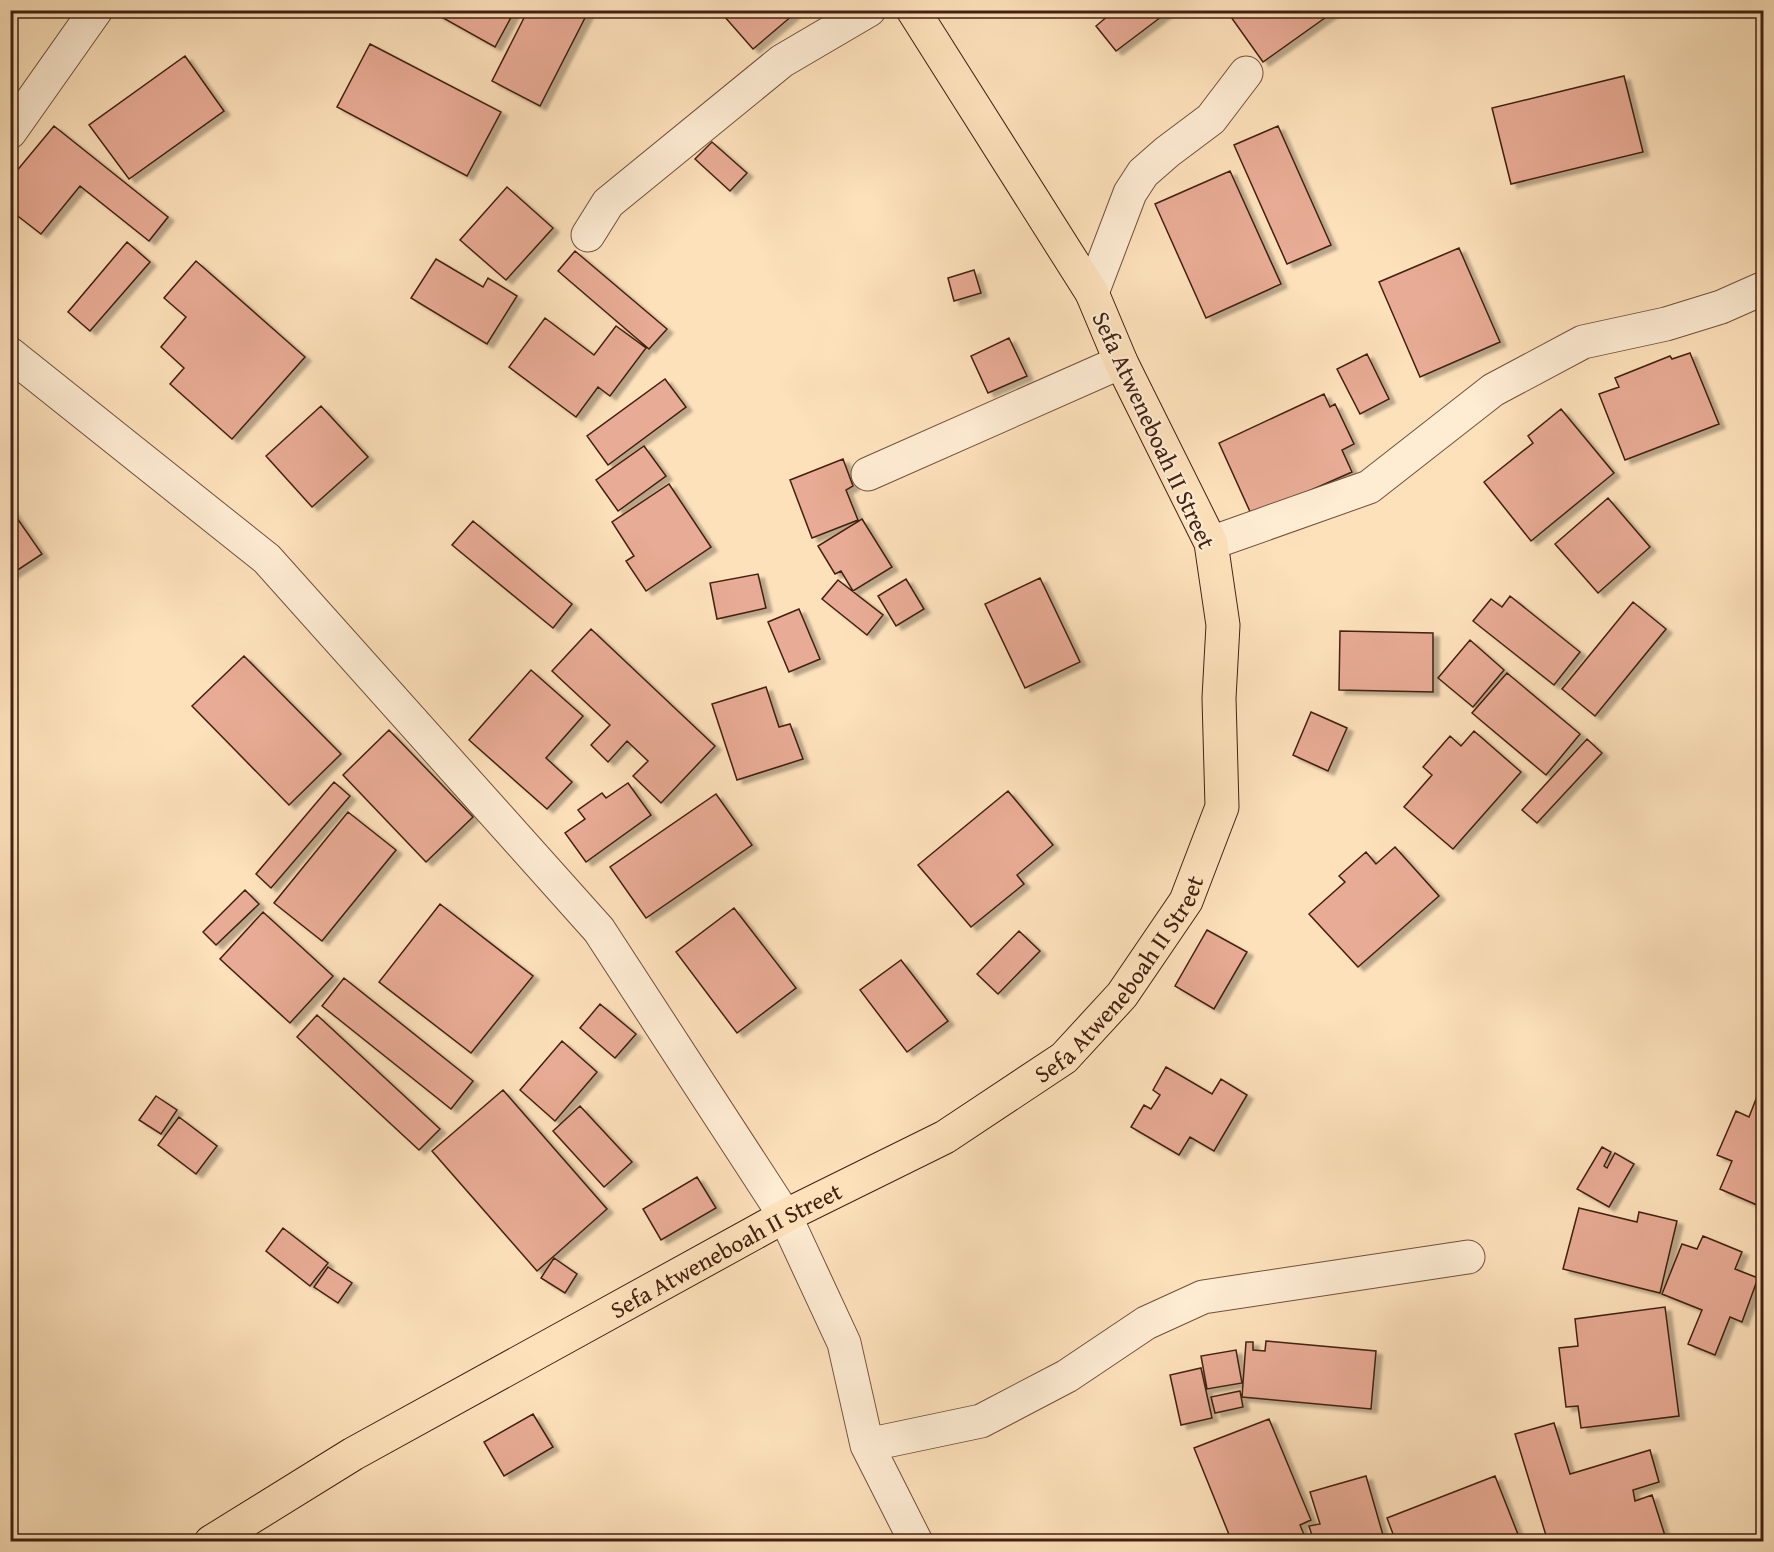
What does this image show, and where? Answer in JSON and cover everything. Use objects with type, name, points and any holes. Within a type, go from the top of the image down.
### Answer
[{"type":"main road","name":"Sefa Atweneboah II Street","points":[[211,1542],[353,1454],[785,1216],[945,1137],[1064,1058],[1122,995],[1186,901],[1222,807],[1219,698],[1223,626],[1211,543],[1121,362],[1092,293],[913,10]]},
{"type":"street","points":[[10,132],[96,10]]},
{"type":"street","points":[[588,235],[608,203],[782,61],[869,10]]},
{"type":"street","points":[[1092,293],[1130,193],[1143,173],[1210,119],[1246,73]]},
{"type":"street","points":[[1211,543],[1369,487],[1493,390],[1582,342],[1666,324],[1721,307],[1764,288]]},
{"type":"street","points":[[10,354],[267,559],[598,930],[785,1216],[844,1344],[867,1445],[916,1542]]},
{"type":"street","points":[[868,474],[1121,362]]},
{"type":"street","points":[[867,1445],[981,1421],[1067,1376],[1146,1323],[1203,1297],[1468,1257]]},
{"type":"building","points":[[438,10],[515,10],[495,47],[436,14]]},
{"type":"building","points":[[528,10],[589,10],[540,106],[492,81]]},
{"type":"building","points":[[730,10],[789,10],[793,15],[753,49],[724,16]]},
{"type":"building","points":[[1115,10],[1169,11],[1116,51],[1096,26]]},
{"type":"building","points":[[1226,10],[1336,10],[1263,62]]},
{"type":"building","points":[[370,44],[501,112],[467,176],[337,107]]},
{"type":"building","points":[[185,56],[224,111],[129,179],[89,125]]},
{"type":"building","points":[[1624,76],[1643,152],[1511,184],[1492,108]]},
{"type":"building","points":[[54,126],[168,217],[149,241],[80,186],[41,234],[10,210],[10,179]]},
{"type":"building","points":[[1278,126],[1331,245],[1287,264],[1234,145]]},
{"type":"building","points":[[712,142],[747,173],[730,191],[695,159]]},
{"type":"building","points":[[1230,171],[1281,284],[1206,318],[1155,204]]},
{"type":"building","points":[[507,187],[553,228],[506,280],[460,240]]},
{"type":"building","points":[[127,242],[150,262],[90,331],[68,312]]},
{"type":"building","points":[[1459,248],[1500,342],[1420,377],[1379,282]]},
{"type":"building","points":[[575,251],[667,329],[649,349],[558,271]]},
{"type":"building","points":[[436,259],[483,287],[488,278],[517,296],[487,344],[411,298]]},
{"type":"building","points":[[196,261],[305,357],[232,439],[170,384],[184,368],[161,347],[186,317],[164,298]]},
{"type":"building","points":[[974,270],[981,293],[954,301],[948,278]]},
{"type":"building","points":[[545,318],[594,355],[616,326],[646,348],[610,396],[598,387],[576,417],[509,367]]},
{"type":"building","points":[[1009,338],[1027,376],[988,393],[971,356]]},
{"type":"building","points":[[1690,353],[1719,424],[1625,460],[1599,394],[1619,387],[1615,378],[1670,356],[1672,359]]},
{"type":"building","points":[[1367,354],[1389,399],[1360,414],[1337,369]]},
{"type":"building","points":[[665,379],[686,407],[608,465],[587,436]]},
{"type":"building","points":[[1324,394],[1330,407],[1335,404],[1354,444],[1342,450],[1352,472],[1252,516],[1219,443]]},
{"type":"building","points":[[321,406],[368,457],[312,507],[266,456]]},
{"type":"building","points":[[1561,409],[1614,473],[1531,541],[1484,482],[1533,443],[1528,436]]},
{"type":"building","points":[[644,446],[666,476],[618,511],[596,480]]},
{"type":"building","points":[[843,459],[853,486],[846,490],[858,520],[812,538],[790,480]]},
{"type":"building","points":[[669,484],[711,547],[646,591],[626,561],[634,556],[612,522]]},
{"type":"building","points":[[1608,498],[1650,547],[1598,593],[1555,544]]},
{"type":"building","points":[[10,508],[42,554],[10,575]]},
{"type":"building","points":[[862,519],[892,567],[853,591],[841,571],[835,574],[818,546]]},
{"type":"building","points":[[473,521],[572,604],[553,628],[452,545]]},
{"type":"building","points":[[758,574],[766,608],[717,619],[710,583]]},
{"type":"building","points":[[1040,578],[1080,662],[1025,688],[985,604]]},
{"type":"building","points":[[906,579],[924,609],[896,626],[878,596]]},
{"type":"building","points":[[838,580],[883,615],[867,635],[822,599]]},
{"type":"building","points":[[1510,596],[1580,652],[1554,685],[1473,621],[1491,599],[1502,607]]},
{"type":"building","points":[[1633,602],[1666,629],[1595,716],[1562,689]]},
{"type":"building","points":[[799,609],[820,659],[789,672],[768,622]]},
{"type":"building","points":[[591,629],[715,746],[661,803],[633,776],[648,761],[627,741],[608,762],[591,745],[610,725],[552,671]]},
{"type":"building","points":[[1340,631],[1433,633],[1433,692],[1339,690]]},
{"type":"building","points":[[1470,640],[1504,670],[1473,707],[1438,678]]},
{"type":"building","points":[[244,656],[341,754],[289,805],[192,706]]},
{"type":"building","points":[[531,670],[583,716],[546,758],[572,782],[547,809],[469,740]]},
{"type":"building","points":[[1507,673],[1580,734],[1546,775],[1472,713]]},
{"type":"building","points":[[766,687],[779,727],[790,724],[803,759],[737,780],[712,704]]},
{"type":"building","points":[[1311,712],[1347,728],[1328,771],[1293,755]]},
{"type":"building","points":[[389,730],[473,817],[426,862],[343,775]]},
{"type":"building","points":[[1474,731],[1521,772],[1453,849],[1404,807],[1432,775],[1423,767],[1450,736],[1461,746]]},
{"type":"building","points":[[1587,739],[1602,753],[1537,823],[1522,810]]},
{"type":"building","points":[[334,782],[350,796],[271,888],[256,874]]},
{"type":"building","points":[[628,783],[651,815],[586,862],[565,833],[585,819],[578,810],[602,793],[606,798]]},
{"type":"building","points":[[1008,791],[1053,845],[1017,875],[1024,884],[971,927],[918,865]]},
{"type":"building","points":[[716,794],[752,845],[646,918],[610,867]]},
{"type":"building","points":[[348,812],[396,850],[322,941],[274,903]]},
{"type":"building","points":[[1395,847],[1439,896],[1358,967],[1309,914],[1345,882],[1339,876],[1366,852],[1376,864]]},
{"type":"building","points":[[245,890],[259,904],[216,945],[203,932]]},
{"type":"building","points":[[440,904],[533,976],[471,1053],[379,982]]},
{"type":"building","points":[[734,908],[796,988],[737,1033],[676,952]]},
{"type":"building","points":[[263,912],[333,976],[290,1023],[220,959]]},
{"type":"building","points":[[1207,930],[1247,952],[1214,1009],[1175,986]]},
{"type":"building","points":[[1019,931],[1040,951],[998,994],[977,974]]},
{"type":"building","points":[[901,960],[948,1021],[907,1052],[860,990]]},
{"type":"building","points":[[344,978],[473,1081],[451,1109],[322,1006]]},
{"type":"building","points":[[600,1004],[636,1034],[615,1058],[580,1028]]},
{"type":"building","points":[[1764,1010],[1764,1023],[1757,1017]]},
{"type":"building","points":[[317,1015],[440,1129],[419,1150],[297,1037]]},
{"type":"building","points":[[562,1041],[597,1072],[555,1121],[520,1090]]},
{"type":"building","points":[[1166,1067],[1212,1094],[1221,1079],[1247,1095],[1214,1151],[1190,1137],[1179,1155],[1131,1127],[1144,1105],[1151,1109],[1160,1095],[1153,1090]]},
{"type":"building","points":[[503,1090],[607,1209],[537,1271],[432,1151]]},
{"type":"building","points":[[1758,1094],[1764,1096],[1764,1208],[1720,1189],[1732,1161],[1717,1155],[1736,1111],[1749,1117]]},
{"type":"building","points":[[156,1096],[177,1110],[161,1134],[139,1120]]},
{"type":"building","points":[[580,1106],[632,1162],[604,1187],[553,1131]]},
{"type":"building","points":[[179,1117],[217,1146],[196,1174],[158,1145]]},
{"type":"building","points":[[1602,1147],[1611,1152],[1604,1166],[1607,1168],[1615,1153],[1634,1164],[1609,1207],[1577,1189]]},
{"type":"building","points":[[697,1177],[716,1208],[661,1240],[643,1209]]},
{"type":"building","points":[[1579,1208],[1637,1222],[1639,1212],[1677,1221],[1660,1293],[1563,1269]]},
{"type":"building","points":[[283,1228],[328,1263],[310,1286],[266,1251]]},
{"type":"building","points":[[1703,1236],[1742,1252],[1735,1269],[1758,1278],[1742,1322],[1730,1317],[1715,1355],[1688,1344],[1702,1310],[1662,1294],[1682,1244],[1697,1249]]},
{"type":"building","points":[[554,1258],[577,1274],[565,1293],[541,1278]]},
{"type":"building","points":[[328,1267],[352,1283],[338,1303],[314,1287]]},
{"type":"building","points":[[1665,1307],[1679,1416],[1581,1428],[1578,1406],[1566,1407],[1559,1348],[1578,1346],[1575,1319]]},
{"type":"building","points":[[1266,1341],[1376,1351],[1371,1409],[1242,1397],[1246,1342],[1253,1342],[1253,1350],[1265,1351]]},
{"type":"building","points":[[1236,1350],[1242,1383],[1207,1389],[1201,1356]]},
{"type":"building","points":[[1201,1368],[1212,1418],[1181,1425],[1170,1375]]},
{"type":"building","points":[[1240,1391],[1243,1407],[1215,1413],[1211,1397]]},
{"type":"building","points":[[533,1414],[553,1447],[504,1476],[484,1442]]},
{"type":"building","points":[[1269,1419],[1311,1520],[1300,1525],[1307,1542],[1232,1542],[1194,1448]]},
{"type":"building","points":[[1554,1423],[1570,1474],[1650,1450],[1659,1482],[1633,1490],[1635,1501],[1652,1495],[1667,1542],[1548,1542],[1515,1434]]},
{"type":"building","points":[[1366,1476],[1385,1542],[1314,1542],[1309,1526],[1320,1524],[1310,1492]]},
{"type":"building","points":[[1495,1476],[1521,1542],[1396,1542],[1387,1518]]}]
